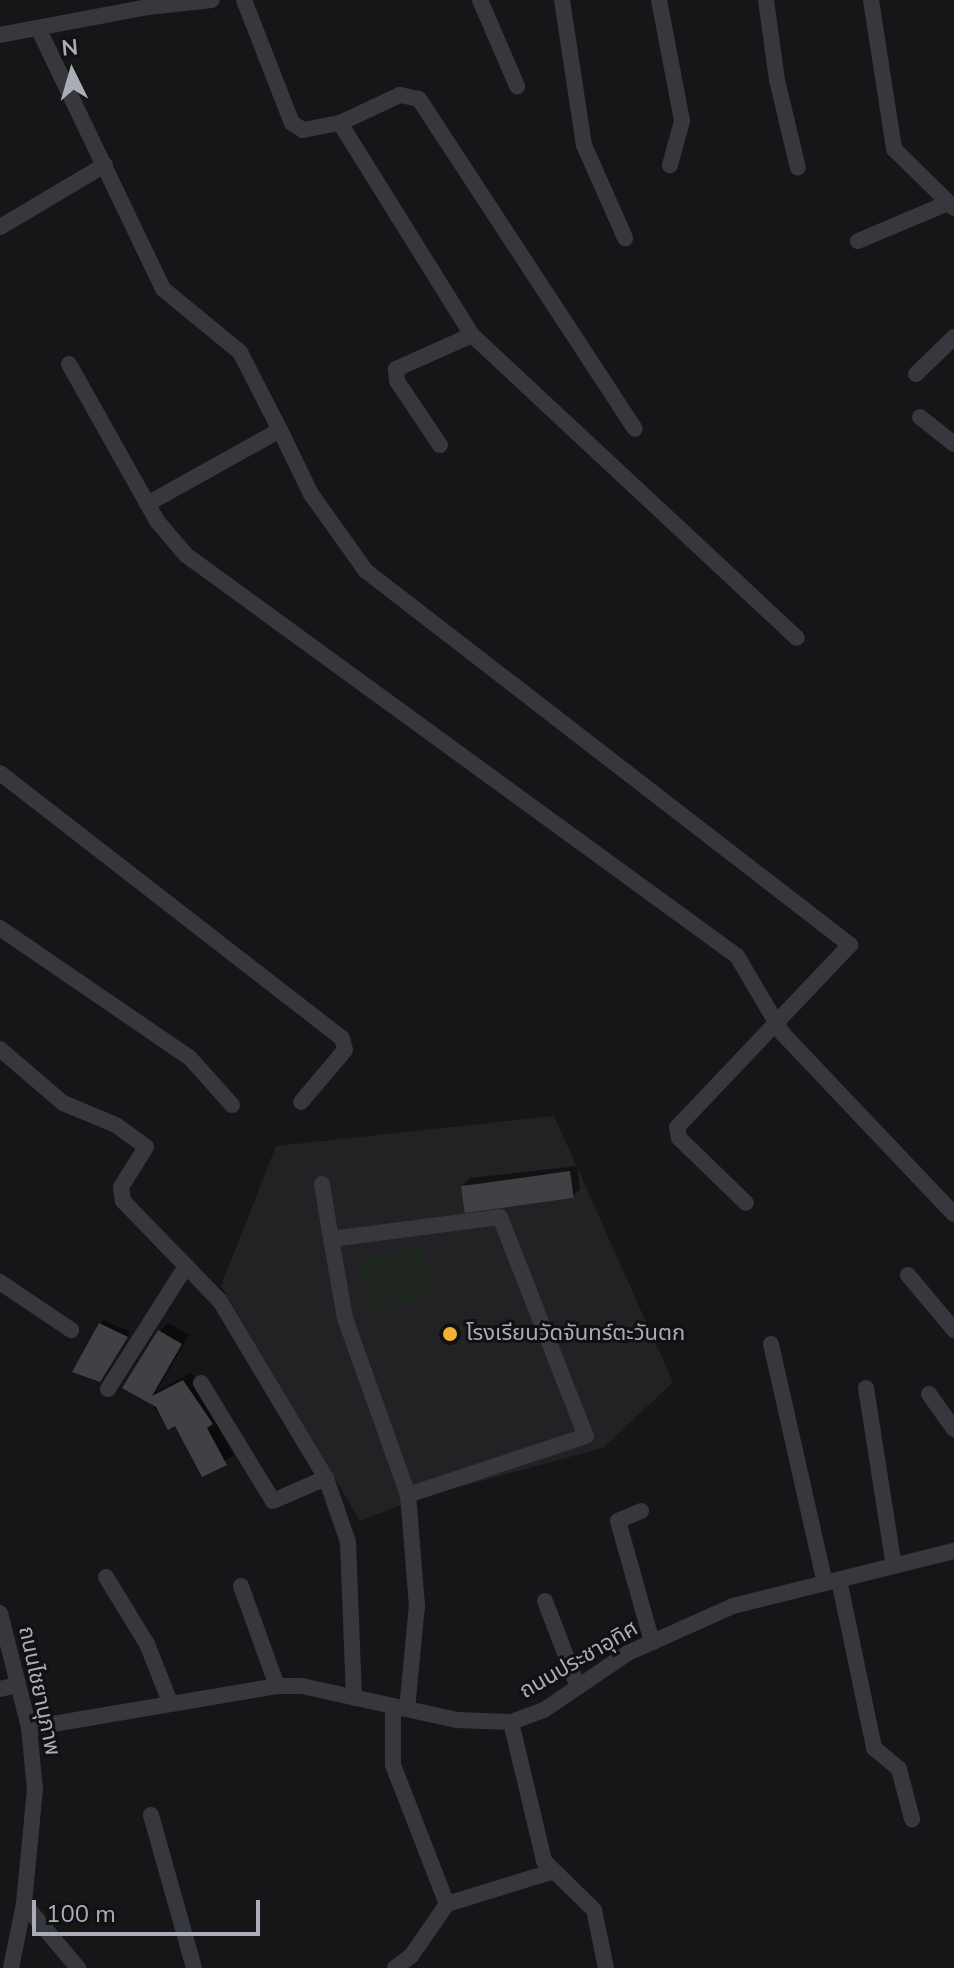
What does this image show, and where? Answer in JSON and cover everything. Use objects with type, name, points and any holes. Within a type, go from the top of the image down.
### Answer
[{"type":"street","points":[[0,35],[148,7],[212,0]]},
{"type":"street","points":[[244,0],[292,123],[303,130],[340,123],[400,95],[419,99],[635,429]]},
{"type":"street","points":[[480,0],[517,86]]},
{"type":"street","points":[[562,0],[584,145],[625,238]]},
{"type":"street","points":[[659,0],[682,121],[670,165]]},
{"type":"street","points":[[766,0],[777,80],[798,168]]},
{"type":"street","points":[[858,241],[951,205],[894,149],[871,0]]},
{"type":"street","points":[[39,30],[163,289],[240,352],[311,494],[366,571],[850,945],[677,1127],[679,1138],[746,1203]]},
{"type":"street","points":[[340,123],[472,335],[797,638]]},
{"type":"street","points":[[0,227],[105,165]]},
{"type":"street","points":[[440,445],[397,381],[396,369],[472,335]]},
{"type":"street","points":[[916,374],[954,337]]},
{"type":"street","points":[[69,364],[147,504],[186,555],[737,956],[776,1023],[840,1099],[954,1214]]},
{"type":"street","points":[[920,417],[954,444]]},
{"type":"street","points":[[147,504],[280,430]]},
{"type":"street","points":[[0,773],[342,1038],[345,1050],[301,1102]]},
{"type":"street","points":[[3,936],[190,1058],[232,1105]]},
{"type":"street","points":[[0,1049],[63,1103],[116,1125],[146,1147],[121,1187],[123,1201],[220,1301],[326,1478],[348,1542],[354,1698]]},
{"type":"street","points":[[322,1184],[345,1318],[408,1495],[417,1606],[393,1765],[447,1904]]},
{"type":"street","points":[[331,1239],[500,1217],[586,1436],[408,1495]]},
{"type":"street","points":[[108,1389],[186,1266]]},
{"type":"street","points":[[908,1275],[954,1330]]},
{"type":"street","points":[[0,1282],[71,1330]]},
{"type":"street","points":[[771,1344],[874,1748],[899,1769],[912,1819]]},
{"type":"street","points":[[201,1383],[273,1501],[326,1478]]},
{"type":"street","points":[[866,1388],[894,1566]]},
{"type":"street","points":[[929,1394],[954,1429]]},
{"type":"street","points":[[641,1511],[624,1515],[618,1529],[652,1642]]},
{"type":"street","name":"ถนนประชาอุทิศ","points":[[29,1728],[277,1686],[354,1698],[457,1720],[511,1722],[544,1710],[652,1642],[733,1606],[954,1551]]},
{"type":"street","points":[[106,1577],[147,1644],[170,1702]]},
{"type":"street","points":[[241,1586],[277,1686]]},
{"type":"street","points":[[545,1601],[578,1687]]},
{"type":"street","name":"ถนนไชยานุภาพ","points":[[0,1613],[8,1687],[29,1728],[35,1789],[24,1904],[7,1958]]},
{"type":"street","points":[[511,1722],[537,1843],[554,1871],[594,1910],[606,1968]]},
{"type":"street","points":[[151,1815],[194,1968]]},
{"type":"street","points":[[395,1968],[411,1956],[447,1904],[554,1871]]},
{"type":"street","points":[[24,1904],[78,1968]]},
{"type":"shaded area","name":"โรงเรียนวัดจันทร์ตะวันตก","points":[[554,1116],[673,1382],[603,1448],[422,1497],[360,1521],[221,1286],[276,1146]]},
{"type":"shaded area","points":[[423,1247],[433,1298],[369,1310],[359,1259]]},
{"type":"building","points":[[570,1171],[574,1198],[465,1213],[461,1186]]},
{"type":"building","points":[[99,1323],[128,1337],[100,1382],[72,1372]]},
{"type":"building","points":[[158,1330],[182,1344],[152,1396],[183,1380],[213,1424],[207,1428],[227,1465],[202,1477],[175,1426],[168,1430],[156,1407],[122,1388]]},
{"type":"place","name":"โรงเรียนวัดจันทร์ตะวันตก","points":[[450,1334]]}]
